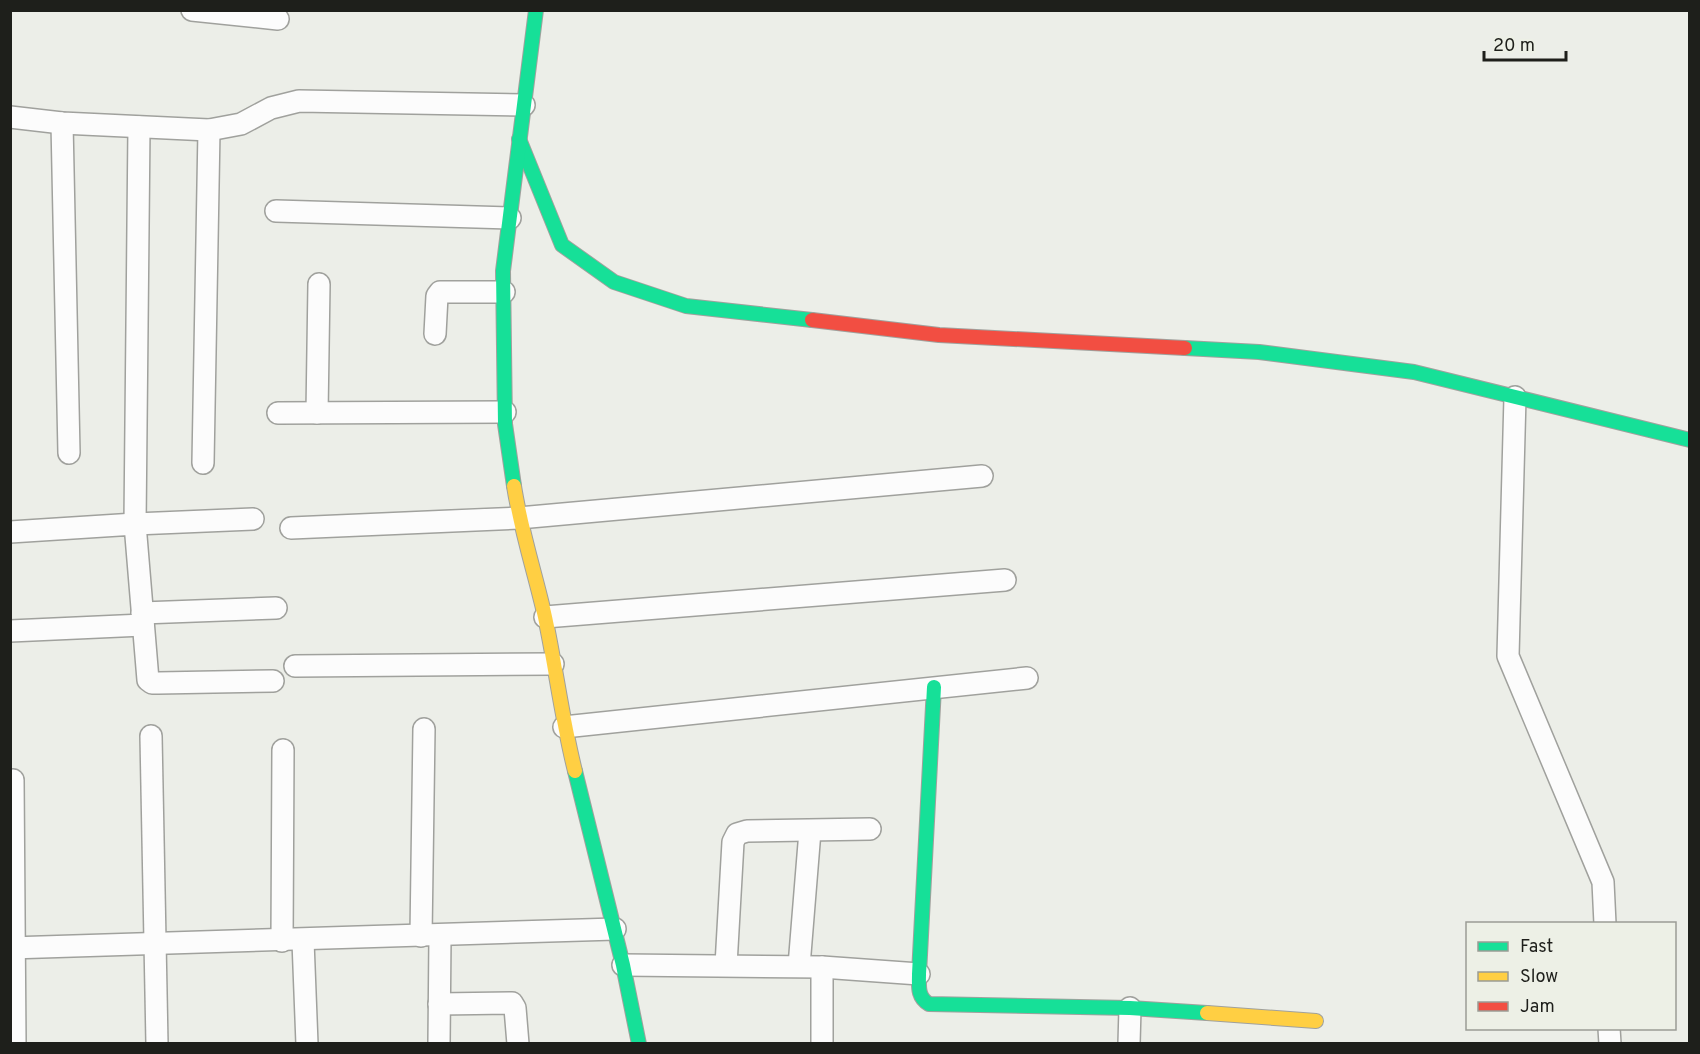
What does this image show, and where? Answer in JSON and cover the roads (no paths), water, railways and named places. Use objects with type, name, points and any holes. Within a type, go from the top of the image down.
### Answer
[{"type":"street","points":[[192,10],[278,19]]},
{"type":"street","points":[[536,10],[503,271],[505,412],[519,518],[545,617],[564,728],[615,929],[639,1044]]},
{"type":"street","points":[[10,117],[62,123],[208,130],[241,124],[271,108],[299,101],[524,105]]},
{"type":"street","points":[[62,123],[69,453]]},
{"type":"street","points":[[139,127],[135,524],[148,680],[152,683],[273,681]]},
{"type":"street","points":[[203,463],[208,130]]},
{"type":"street","points":[[519,140],[562,245],[614,282],[686,306],[939,335],[1259,352],[1414,372],[1689,440]]},
{"type":"street","points":[[276,211],[510,218]]},
{"type":"street","points":[[317,413],[319,284]]},
{"type":"street","points":[[435,334],[437,296],[440,292],[504,292]]},
{"type":"street","points":[[1515,397],[1508,656],[1603,882],[1605,922]]},
{"type":"street","points":[[278,413],[505,412]]},
{"type":"street","points":[[291,528],[519,518],[982,476]]},
{"type":"street","points":[[10,532],[253,519]]},
{"type":"street","points":[[545,617],[1005,580]]},
{"type":"street","points":[[10,631],[276,608]]},
{"type":"street","points":[[295,666],[553,664]]},
{"type":"street","points":[[564,728],[1027,678]]},
{"type":"street","points":[[934,687],[919,974],[919,994],[922,1001],[929,1004],[1130,1008],[1316,1021]]},
{"type":"street","points":[[424,729],[431,936],[439,1004],[439,1044]]},
{"type":"street","points":[[151,736],[156,1044]]},
{"type":"street","points":[[282,941],[283,750]]},
{"type":"street","points":[[13,780],[15,1044]]},
{"type":"street","points":[[726,965],[734,838],[741,832],[870,829]]},
{"type":"street","points":[[799,966],[810,831]]},
{"type":"street","points":[[13,948],[615,929]]},
{"type":"street","points":[[303,940],[307,1044]]},
{"type":"street","points":[[623,965],[799,966],[919,974]]},
{"type":"street","points":[[822,967],[822,1044]]},
{"type":"street","points":[[439,1004],[512,1003],[516,1008],[518,1044]]},
{"type":"street","points":[[1129,1044],[1130,1008]]}]
